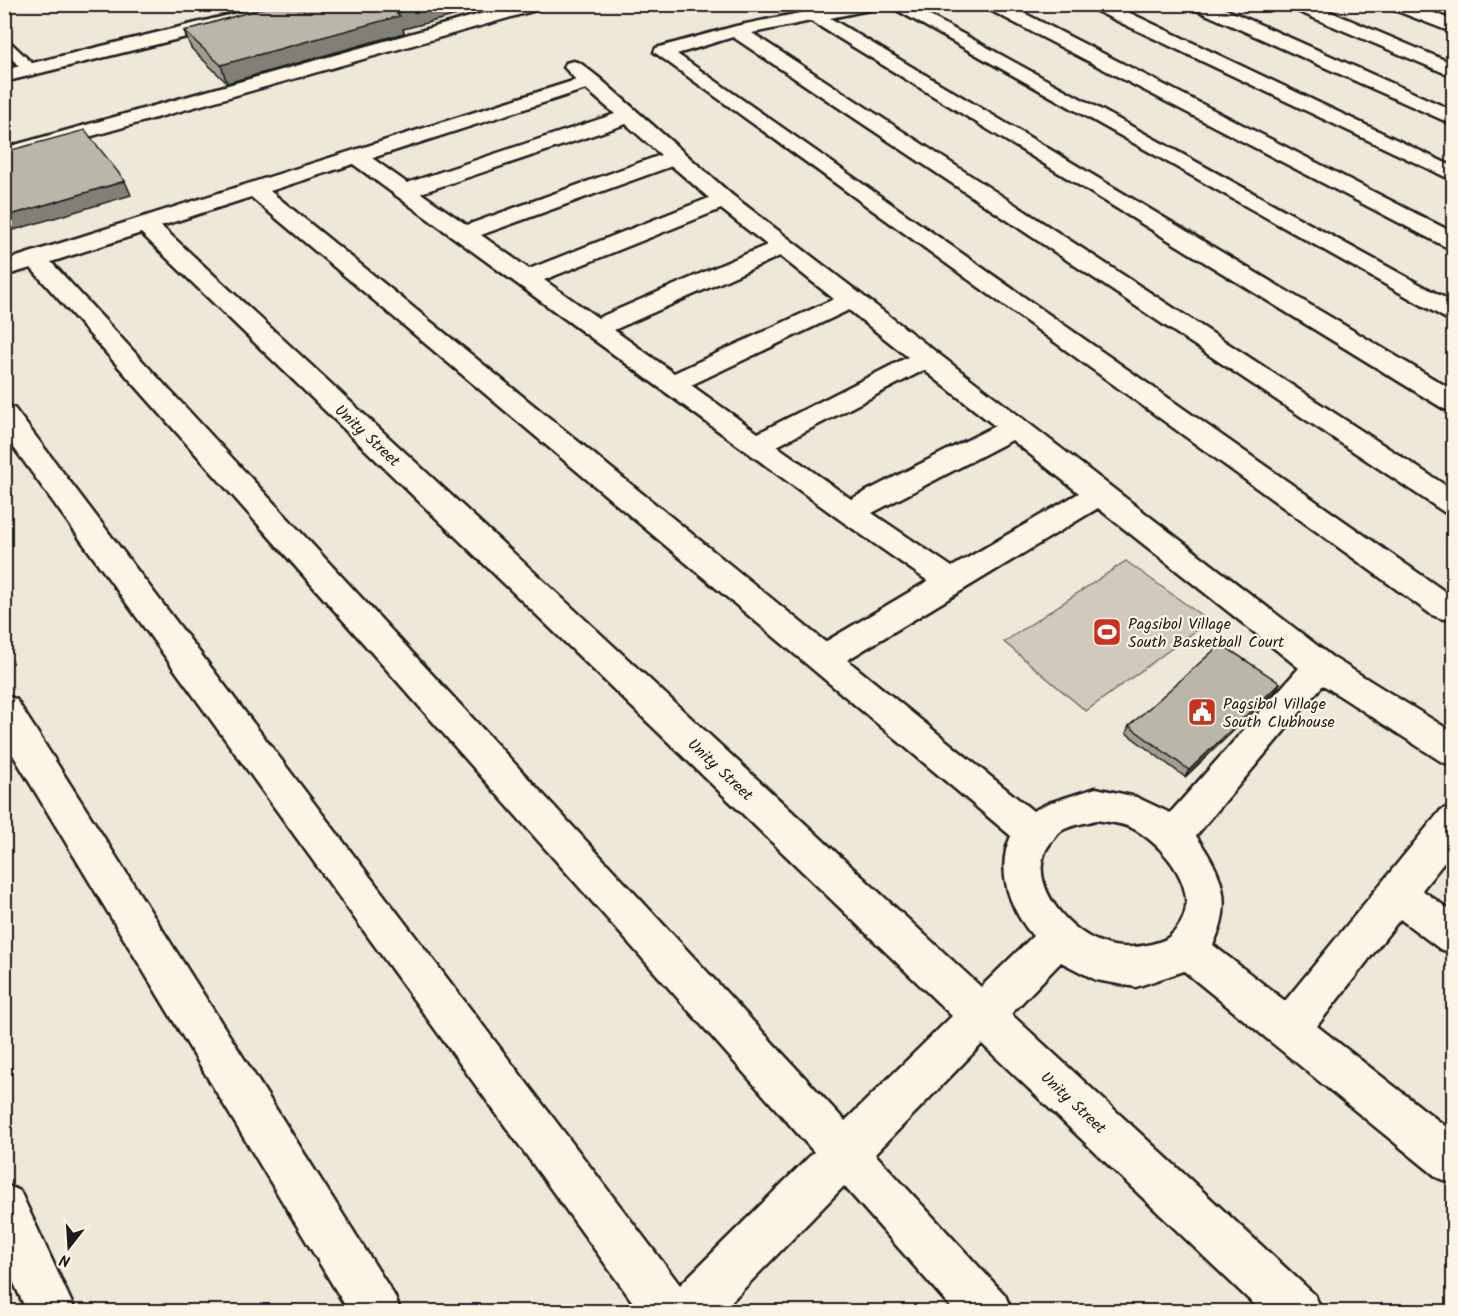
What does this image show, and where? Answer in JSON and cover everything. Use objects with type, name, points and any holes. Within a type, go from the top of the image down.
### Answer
[{"type":"street","points":[[109,50],[253,4]]},
{"type":"street","points":[[4,76],[298,4]]},
{"type":"street","points":[[4,155],[537,4]]},
{"type":"street","points":[[873,4],[736,31],[663,52],[1450,608]]},
{"type":"street","points":[[894,4],[1454,313]]},
{"type":"street","points":[[992,4],[1454,242]]},
{"type":"street","points":[[1096,4],[1454,175]]},
{"type":"street","points":[[1198,4],[1454,119]]},
{"type":"street","points":[[1296,4],[1454,72]]},
{"type":"street","points":[[1395,4],[1454,28]]},
{"type":"street","points":[[1417,13],[1438,4]]},
{"type":"street","points":[[813,15],[1454,403]]},
{"type":"street","points":[[736,31],[1454,505]]},
{"type":"street","points":[[988,1311],[20,264],[356,156],[582,74],[724,200],[1320,666],[1454,752]]},
{"type":"street","points":[[404,191],[630,116]]},
{"type":"street","points":[[356,156],[849,513],[951,582]]},
{"type":"street","points":[[463,234],[676,157]]},
{"type":"street","points":[[254,189],[1032,832]]},
{"type":"street","points":[[526,279],[724,200]]},
{"type":"street","name":"Unity Street","points":[[145,224],[981,1016],[1298,1311]]},
{"type":"street","points":[[594,329],[783,246]]},
{"type":"street","points":[[672,384],[851,300]]},
{"type":"street","points":[[756,446],[926,358]]},
{"type":"street","points":[[4,414],[670,1311]]},
{"type":"street","points":[[849,513],[1014,428]]},
{"type":"street","points":[[824,658],[1101,493]]},
{"type":"street","points":[[1173,836],[1320,666]]},
{"type":"street","points":[[4,709],[377,1311]]},
{"type":"street","points":[[1096,804],[1123,808],[1149,819],[1173,836],[1191,857],[1203,881],[1206,906],[1201,930],[1186,949],[1169,960],[1148,966],[1125,967],[1101,962],[1078,953],[1058,938],[1039,918],[1026,896],[1021,873],[1024,851],[1032,832],[1049,817],[1071,807],[1096,804]]},
{"type":"street","points":[[1289,1029],[1454,821]]},
{"type":"street","points":[[1396,894],[1454,936]]},
{"type":"street","points":[[687,1311],[1058,938]]},
{"type":"street","points":[[1186,949],[1454,1162]]},
{"type":"street","points":[[4,1207],[52,1311]]},
{"type":"lane","points":[[4,43],[30,69]]},
{"type":"shaded area","name":"Pagsibol Village South Basketball Court","points":[[1126,561],[1209,621],[1086,711],[1004,642]]},
{"type":"building","points":[[277,4],[428,4],[396,13],[400,16],[221,65],[184,31]]},
{"type":"building","points":[[85,130],[125,181],[4,217],[4,152]]},
{"type":"building","name":"Pagsibol Village South Clubhouse","points":[[1221,644],[1280,683],[1189,770],[1129,726]]},
{"type":"place","name":"Pagsibol Village South Basketball Court","points":[[1107,632]]},
{"type":"place","name":"Pagsibol Village South Clubhouse","points":[[1202,712]]}]
